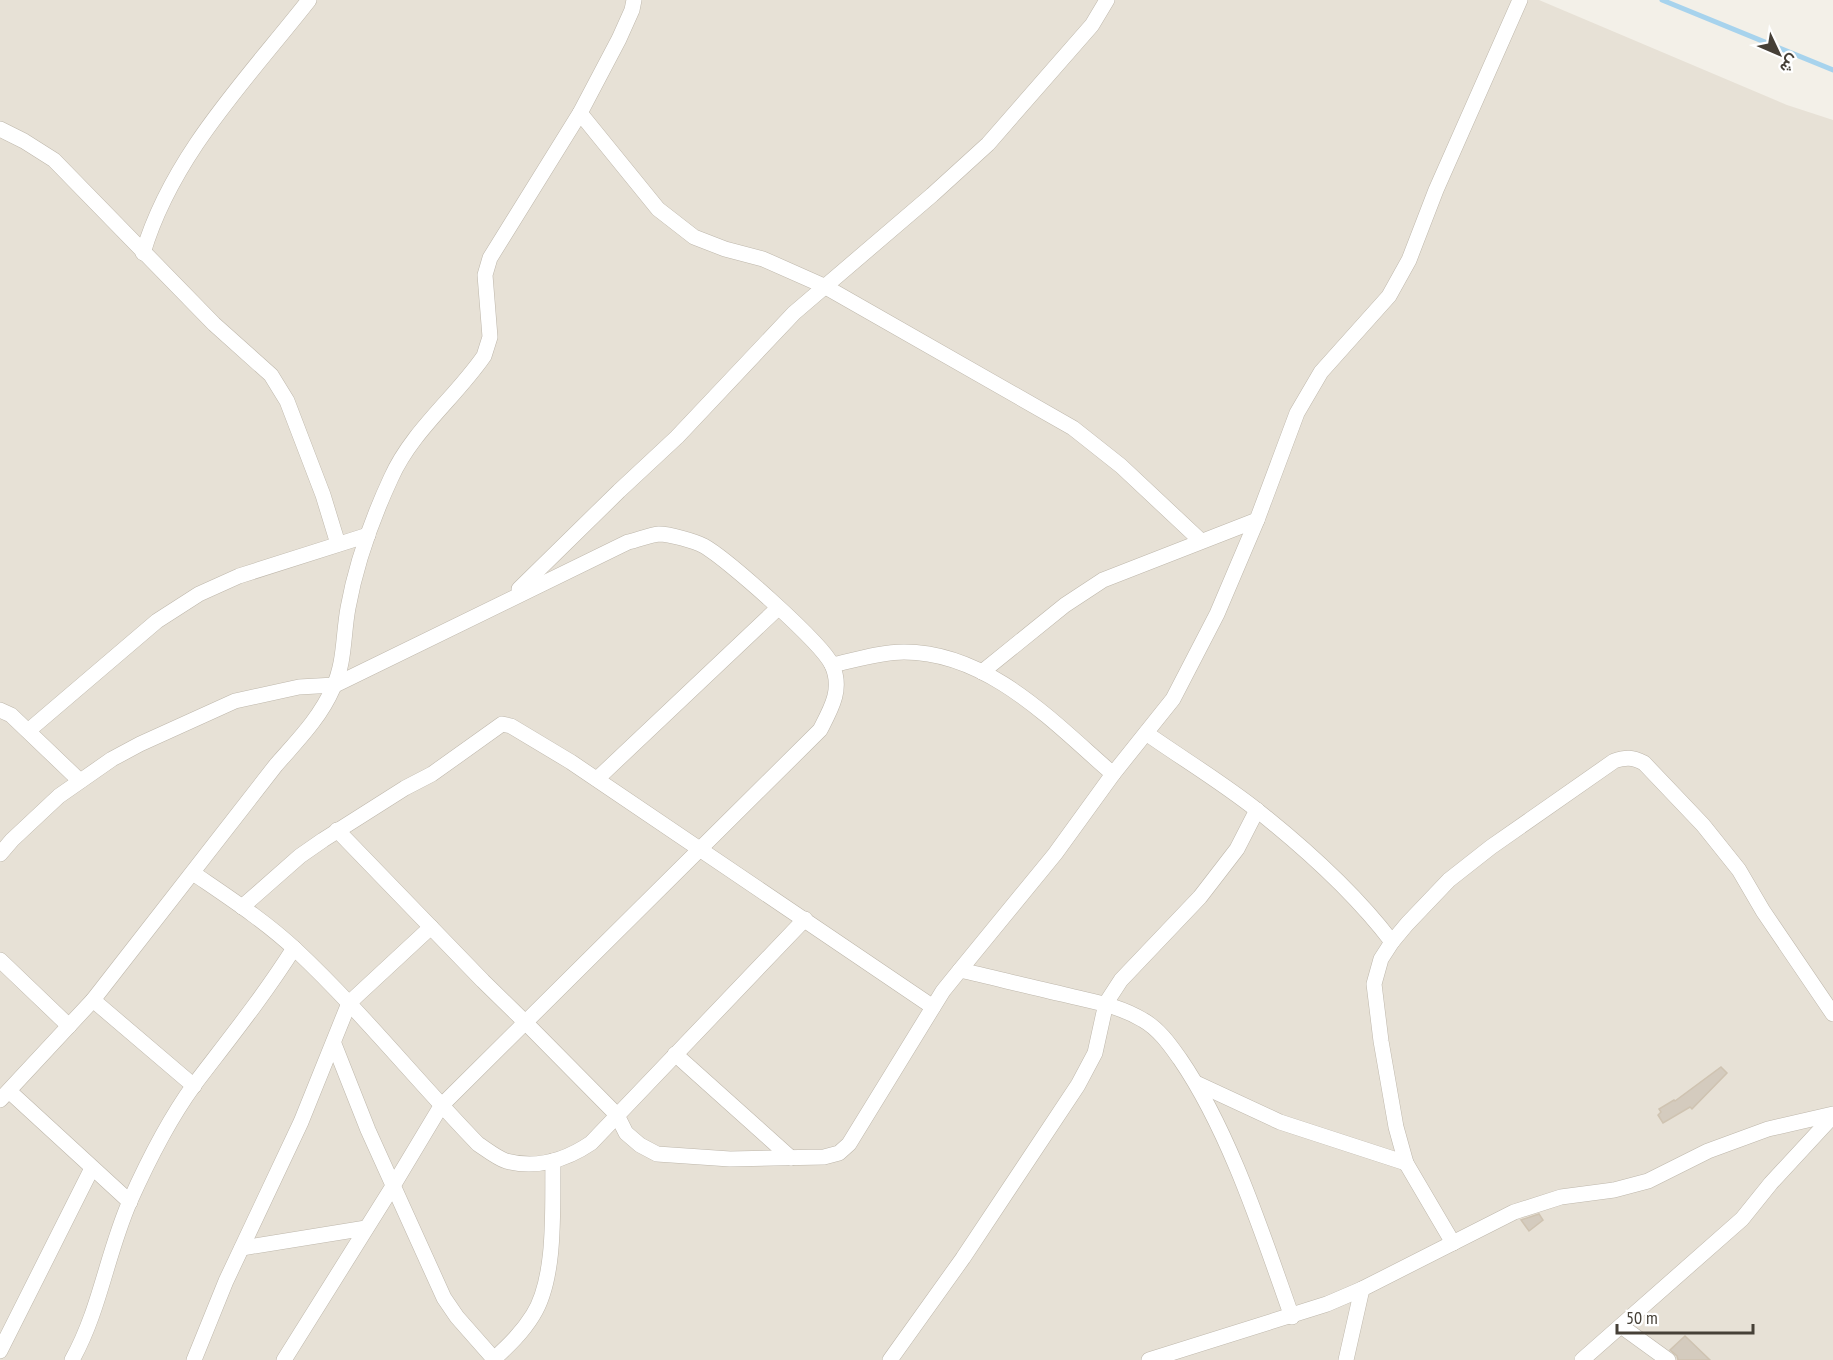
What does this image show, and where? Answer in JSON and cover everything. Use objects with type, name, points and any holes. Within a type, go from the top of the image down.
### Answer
[{"type":"street","points":[[143,253],[151,226],[182,165],[228,100],[309,0]]},
{"type":"street","points":[[130,1202],[4,1096],[93,1000],[276,765],[325,706],[335,685],[342,661],[353,583],[368,535],[391,477],[409,447],[484,356],[490,338],[485,275],[489,258],[580,113],[619,39],[634,0]]},
{"type":"street","points":[[509,600],[677,437],[794,313],[988,144],[1092,25],[1107,0]]},
{"type":"street","points":[[337,830],[617,1115],[626,1133],[640,1145],[657,1154],[730,1159],[824,1157],[839,1153],[849,1144],[933,1007],[960,970],[1055,854],[1113,774],[1173,699],[1217,614],[1257,520],[1297,413],[1321,372],[1389,296],[1409,260],[1436,190],[1520,0]]},
{"type":"street","points":[[580,113],[658,209],[694,237],[725,249],[764,259],[824,286],[1073,428],[1121,466],[1201,541]]},
{"type":"street","points":[[0,129],[54,160],[214,324],[271,375],[287,401],[323,495],[338,544]]},
{"type":"street","points":[[982,672],[1065,605],[1103,580],[1257,520]]},
{"type":"street","points":[[0,854],[59,796],[112,759],[140,744],[235,701],[299,687],[335,685],[628,542],[660,534],[703,545],[732,567],[818,647],[832,665],[836,683],[835,701],[820,730],[441,1106],[284,1360]]},
{"type":"street","points":[[28,731],[157,621],[199,594],[239,576],[368,535]]},
{"type":"street","points":[[597,779],[778,608]]},
{"type":"street","points":[[832,665],[902,652],[933,654],[982,672],[1015,693],[1065,731],[1113,774]]},
{"type":"street","points":[[0,710],[11,715],[80,781]]},
{"type":"street","points":[[242,907],[300,856],[337,830],[432,774],[502,724],[511,726],[597,779],[933,1007]]},
{"type":"street","points":[[1146,733],[1257,810],[1321,865],[1368,911],[1392,942]]},
{"type":"street","points":[[1453,1243],[1406,1163],[1396,1127],[1374,984],[1381,959],[1392,942],[1449,880],[1491,847],[1614,761],[1624,757],[1634,757],[1644,763],[1703,825],[1739,870],[1763,911],[1833,1014]]},
{"type":"street","points":[[890,1360],[963,1258],[1078,1085],[1095,1053],[1107,1003],[1121,980],[1200,897],[1231,857],[1257,810]]},
{"type":"street","points":[[193,873],[242,907],[294,948],[478,1144],[504,1160],[529,1165],[554,1161],[576,1153],[591,1143],[805,920]]},
{"type":"street","points":[[194,1360],[242,1248],[301,1122],[349,1004],[431,927]]},
{"type":"street","points":[[72,1360],[90,1324],[130,1202],[162,1139],[194,1086],[246,1020],[294,948]]},
{"type":"street","points":[[0,960],[69,1026]]},
{"type":"street","points":[[960,970],[1063,995],[1107,1003],[1145,1020],[1157,1030],[1196,1083],[1222,1137],[1255,1215],[1292,1317]]},
{"type":"street","points":[[93,1000],[194,1086]]},
{"type":"street","points":[[334,1044],[368,1130],[444,1298],[457,1317],[494,1359],[520,1335],[534,1314],[543,1293],[551,1247],[554,1161]]},
{"type":"street","points":[[675,1054],[791,1158]]},
{"type":"street","points":[[1196,1083],[1280,1122],[1406,1163]]},
{"type":"street","points":[[1149,1360],[1292,1317],[1362,1289],[1514,1212],[1561,1197],[1614,1190],[1648,1181],[1708,1151],[1758,1133],[1833,1115]]},
{"type":"street","points":[[1582,1360],[1742,1220],[1771,1183],[1833,1115]]},
{"type":"street","points":[[0,1351],[92,1168]]},
{"type":"street","points":[[242,1248],[366,1228]]},
{"type":"street","points":[[1346,1360],[1362,1289]]},
{"type":"street","points":[[1621,1326],[1668,1360]]},
{"type":"shaded area","points":[[0,0],[1539,0],[1787,105],[1833,120],[1833,1360],[0,1360]]},
{"type":"building","points":[[1721,1067],[1727,1073],[1692,1109],[1690,1107],[1663,1123],[1658,1115],[1661,1112],[1659,1109],[1675,1101]]},
{"type":"building","points":[[1539,1214],[1543,1220],[1529,1231],[1521,1220]]},
{"type":"building","points":[[1685,1336],[1710,1360],[1678,1360],[1670,1350]]},
{"type":"waterway","points":[[1662,0],[1833,70]]}]
